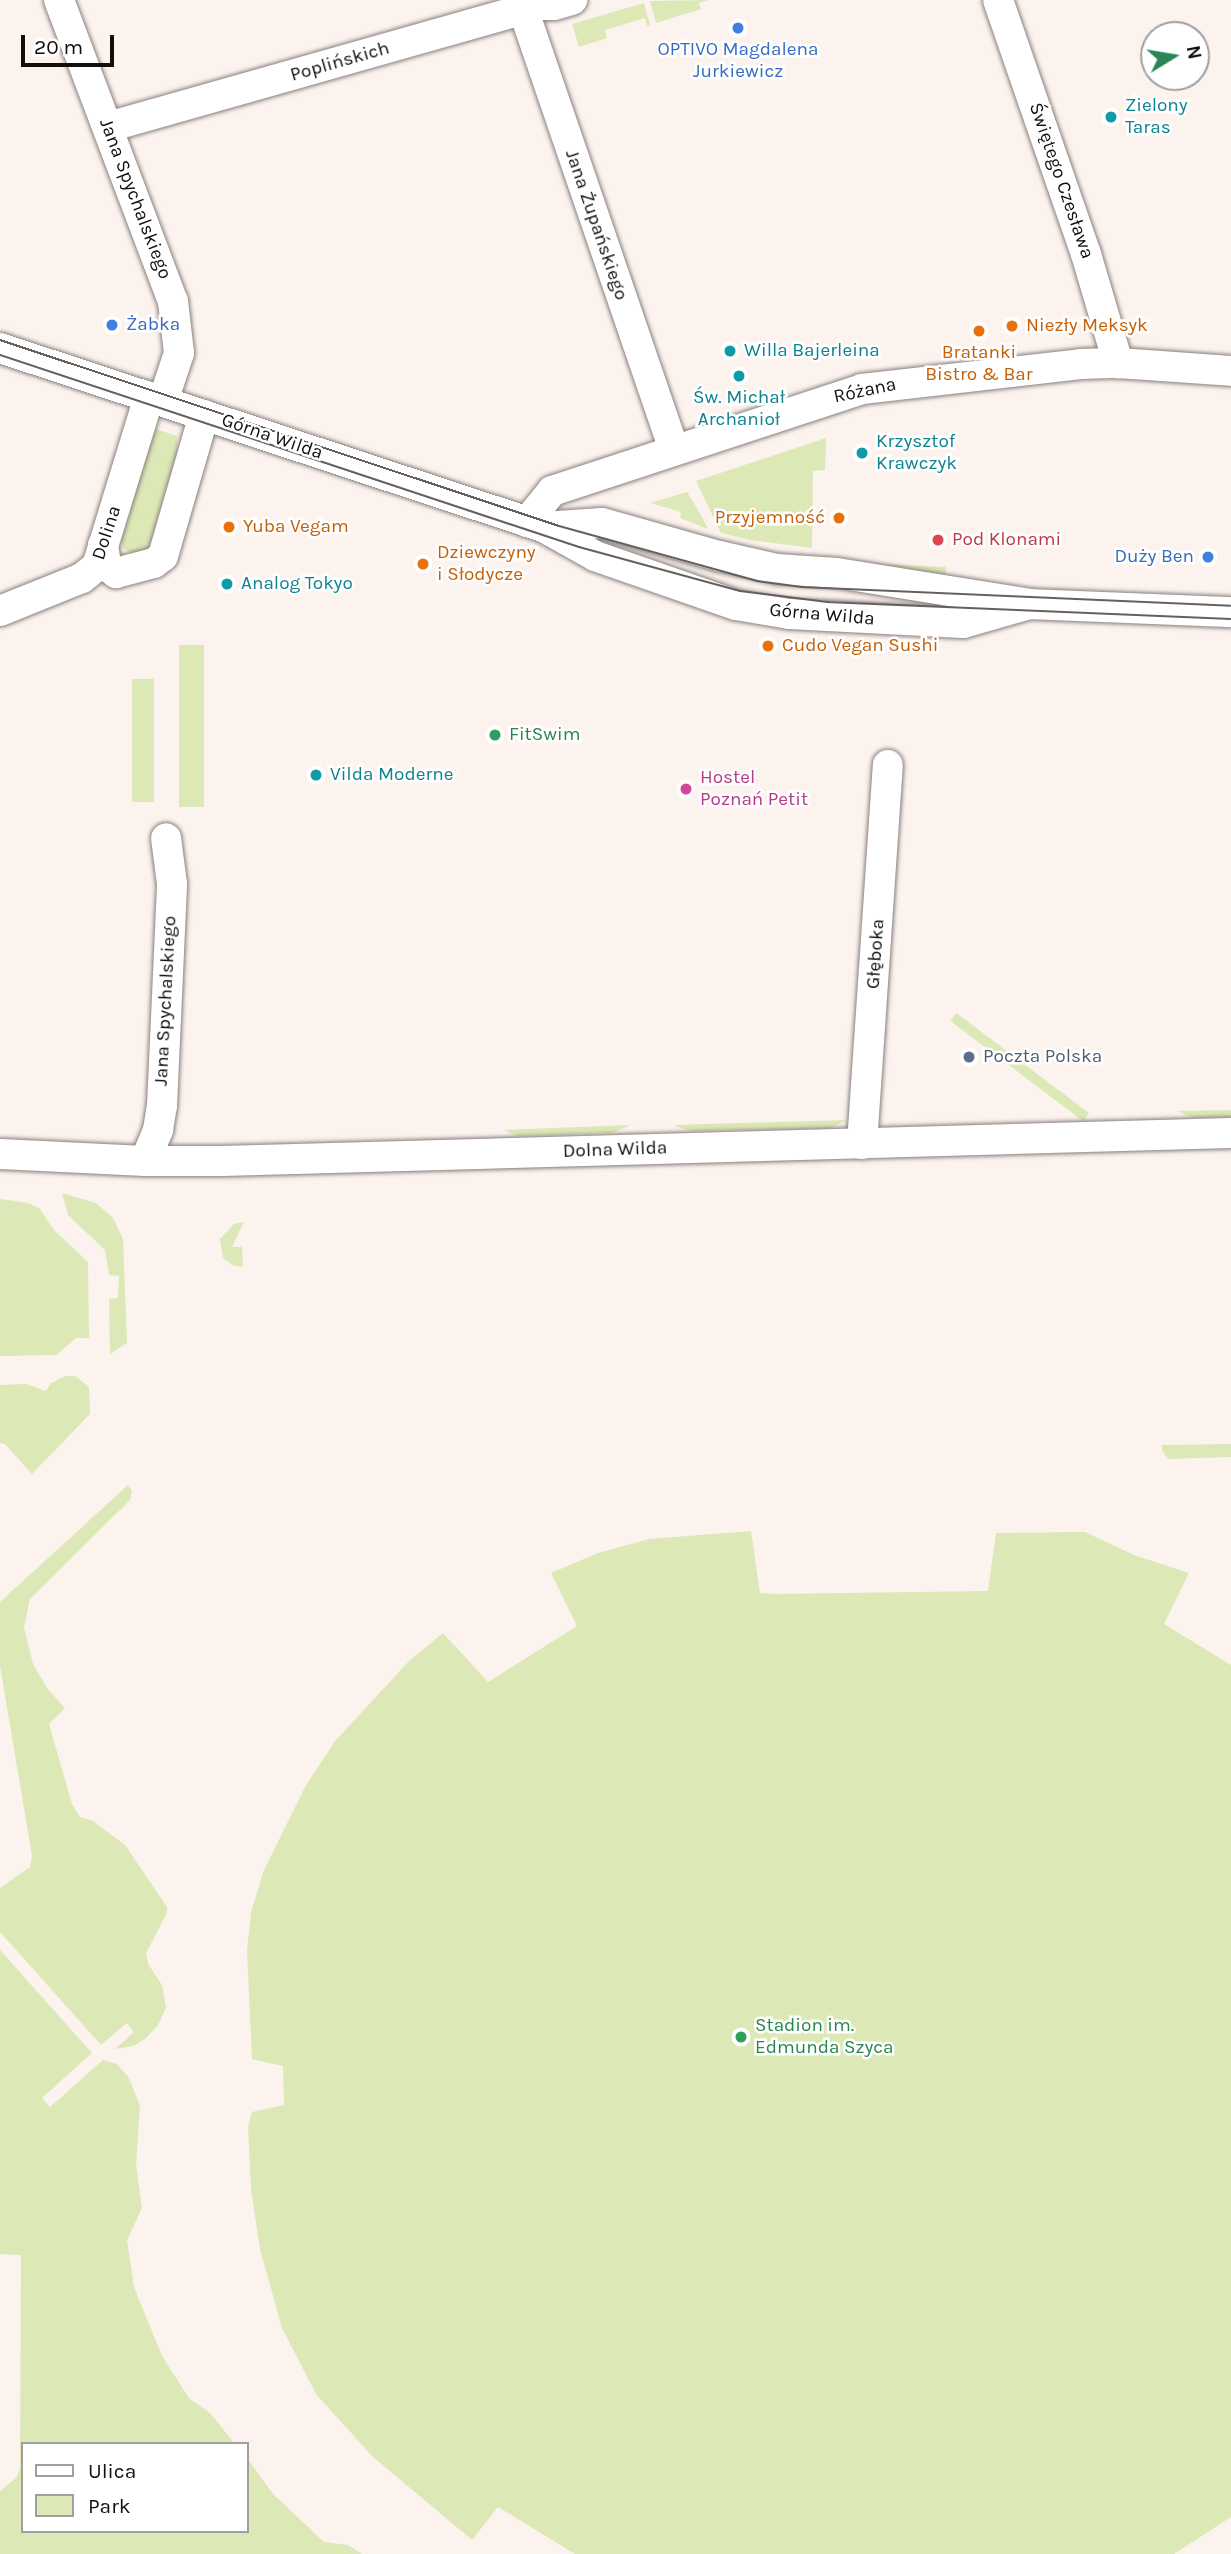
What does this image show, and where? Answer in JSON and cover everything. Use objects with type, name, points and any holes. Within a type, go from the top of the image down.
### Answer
[{"type":"street","name":"Jana Spychalskiego","points":[[59,0],[173,301],[179,353],[156,399]]},
{"type":"street","name":"Poplińskich","points":[[108,127],[522,5],[572,0]]},
{"type":"street","name":"Świętego Czesława","points":[[998,0],[1086,254],[1118,363]]},
{"type":"street","name":"Jana Żupańskiego","points":[[522,5],[674,449]]},
{"type":"street","name":"Górna Wilda","points":[[0,348],[535,525],[595,556],[754,609],[837,617],[963,623],[1030,604]]},
{"type":"street","name":"Różana","points":[[535,525],[551,491],[862,389],[970,375],[1118,363],[1231,370]]},
{"type":"street","name":"Dolina","points":[[0,611],[87,575],[97,566],[156,399]]},
{"type":"street","points":[[103,545],[106,565],[116,573],[154,563],[163,556],[204,415]]},
{"type":"street","name":"Górna Wilda","points":[[535,525],[603,523],[719,556],[777,569],[837,573],[1030,604],[1231,612]]},
{"type":"street","name":"Głęboka","points":[[862,1144],[888,765]]},
{"type":"street","name":"Jana Spychalskiego","points":[[145,1161],[158,1130],[162,1106],[172,884],[166,838]]},
{"type":"street","name":"Dolna Wilda","points":[[0,1154],[145,1161],[1231,1133]]},
{"type":"green space","points":[[709,0],[699,3],[701,9],[656,23],[650,1]]},
{"type":"green space","points":[[644,3],[650,25],[647,26],[645,18],[605,30],[607,38],[579,47],[572,24]]},
{"type":"green space","points":[[156,429],[177,436],[177,457],[151,545],[147,550],[133,554],[123,548],[120,535],[126,517],[130,517],[129,507],[146,447]]},
{"type":"green space","points":[[826,438],[825,470],[813,471],[812,548],[750,540],[721,533],[696,481]]},
{"type":"green space","points":[[687,492],[708,529],[680,518],[681,512],[650,503]]},
{"type":"green space","points":[[863,563],[946,567],[946,575]]},
{"type":"green space","points":[[179,645],[204,645],[204,807],[179,807]]},
{"type":"green space","points":[[132,679],[154,679],[154,802],[132,802]]},
{"type":"green space","points":[[956,1013],[1089,1113],[1083,1121],[950,1021]]},
{"type":"green space","points":[[1231,1110],[1231,1117],[1193,1118],[1177,1111]]},
{"type":"green space","points":[[846,1120],[831,1128],[689,1131],[673,1125]]},
{"type":"green space","points":[[631,1125],[612,1133],[517,1136],[504,1130]]},
{"type":"green space","points":[[62,1193],[96,1203],[113,1218],[123,1239],[127,1343],[110,1354],[109,1299],[118,1298],[119,1276],[109,1275],[105,1250],[68,1215]]},
{"type":"green space","points":[[0,1199],[28,1203],[40,1209],[54,1230],[88,1262],[89,1338],[76,1338],[56,1355],[0,1356]]},
{"type":"green space","points":[[244,1222],[232,1247],[242,1247],[243,1267],[232,1265],[223,1258],[220,1239],[234,1224]]},
{"type":"green space","points":[[66,1376],[75,1376],[89,1387],[90,1414],[32,1474],[5,1444],[0,1443],[0,1385],[26,1384],[46,1391],[51,1383]]},
{"type":"green space","points":[[1231,1444],[1231,1457],[1168,1459],[1162,1450],[1162,1445]]},
{"type":"green space","points":[[128,1485],[132,1491],[130,1500],[30,1599],[24,1627],[33,1664],[47,1688],[65,1708],[49,1724],[72,1804],[80,1817],[93,1821],[125,1845],[167,1907],[167,1913],[146,1953],[148,1964],[162,1985],[166,2008],[158,2025],[146,2038],[133,2046],[115,2049],[134,2032],[127,2023],[101,2045],[0,1932],[0,1888],[30,1867],[32,1856],[0,1666],[0,1602]]},
{"type":"green space","name":"Stadion im. Edmunda Szyca","points":[[751,1531],[760,1593],[775,1594],[988,1591],[996,1533],[1085,1532],[1134,1555],[1189,1573],[1164,1624],[1231,1665],[1231,2517],[1174,2554],[575,2554],[498,2507],[472,2540],[373,2457],[316,2394],[282,2328],[260,2249],[251,2189],[248,2127],[252,2112],[284,2105],[283,2066],[252,2059],[247,1951],[251,1912],[264,1870],[305,1787],[335,1741],[410,1660],[443,1633],[488,1682],[577,1626],[551,1573],[598,1553],[649,1539]]},
{"type":"green space","points":[[0,1950],[92,2053],[42,2098],[50,2107],[103,2060],[117,2064],[129,2078],[140,2106],[136,2164],[142,2208],[127,2240],[134,2287],[162,2356],[189,2398],[210,2413],[233,2442],[21,2442],[21,2533],[248,2533],[248,2459],[273,2494],[324,2542],[348,2545],[362,2554],[0,2554],[0,2491],[17,2477],[20,2468],[21,2255],[0,2254]]},
{"type":"tram line","points":[[0,340],[559,526],[757,581],[802,587],[1231,606]]},
{"type":"tram line","points":[[0,355],[579,547],[740,591],[827,602],[1231,619]]},
{"type":"place","name":"OPTIVO Magdalena Jurkiewicz","points":[[738,28]]},
{"type":"place","name":"Zielony Taras","points":[[1111,117]]},
{"type":"place","name":"Żabka","points":[[112,325]]},
{"type":"place","name":"Niezły Meksyk","points":[[1012,326]]},
{"type":"place","name":"Bratanki Bistro & Bar","points":[[979,331]]},
{"type":"place","name":"Willa Bajerleina","points":[[730,351]]},
{"type":"place","name":"Św. Michał Archanioł","points":[[739,376]]},
{"type":"place","name":"Krzysztof Krawczyk","points":[[862,453]]},
{"type":"place","name":"Przyjemność","points":[[839,518]]},
{"type":"place","name":"Yuba Vegam","points":[[229,527]]},
{"type":"place","name":"Pod Klonami","points":[[938,540]]},
{"type":"place","name":"Duży Ben","points":[[1208,557]]},
{"type":"place","name":"Dziewczyny i Słodycze","points":[[423,564]]},
{"type":"place","name":"Analog Tokyo","points":[[227,584]]},
{"type":"place","name":"Cudo Vegan Sushi","points":[[768,646]]},
{"type":"place","name":"FitSwim","points":[[495,735]]},
{"type":"place","name":"Vilda Moderne","points":[[316,775]]},
{"type":"place","name":"Hostel Poznań Petit","points":[[686,789]]},
{"type":"place","name":"Poczta Polska","points":[[969,1057]]},
{"type":"place","name":"Stadion im. Edmunda Szyca","points":[[741,2037]]}]
